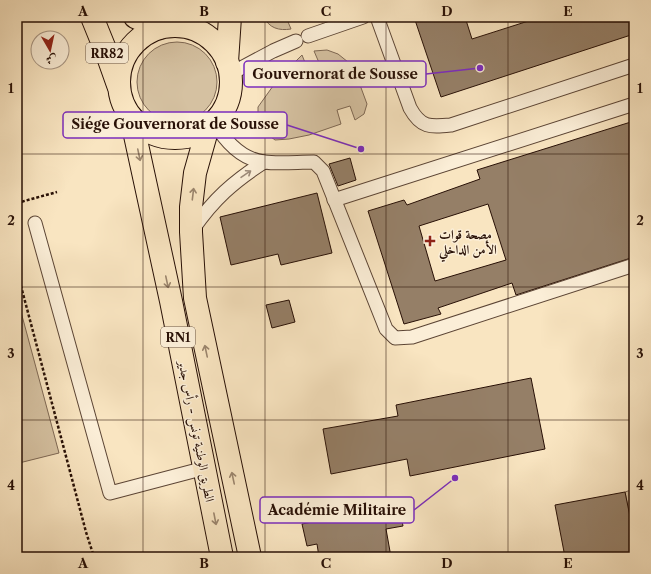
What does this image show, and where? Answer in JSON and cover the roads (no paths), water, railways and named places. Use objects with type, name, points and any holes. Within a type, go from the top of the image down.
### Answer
[{"type":"main road","name":"RR82","points":[[92,17],[120,90]]},
{"type":"main road","points":[[135,17],[187,28],[204,34],[218,46],[229,68]]},
{"type":"main road","name":"RN1","points":[[169,24],[144,35],[132,46],[124,59],[119,74],[123,104],[131,117],[143,128],[159,136],[176,138],[192,136],[211,125],[225,108],[230,91],[230,17]]},
{"type":"main road","name":"الطريق الوطنية تونس - رأس جدير","points":[[131,117],[171,301],[222,557]]},
{"type":"main road","name":"الطريق الوطنية تونس - رأس جدير","points":[[211,125],[195,173],[191,207],[195,298],[250,557]]},
{"type":"lane","points":[[229,68],[252,62],[302,39],[363,17]]},
{"type":"lane","points":[[378,17],[410,108],[416,119],[427,126],[451,125],[634,65]]},
{"type":"lane","points":[[334,200],[634,104]]},
{"type":"lane","points":[[211,125],[234,148],[248,157],[264,162],[314,162],[323,171],[386,329],[395,338],[412,337],[634,265]]},
{"type":"lane","points":[[191,232],[205,211],[223,192],[242,176],[264,162]]},
{"type":"lane","points":[[35,223],[110,493],[204,468]]},
{"type":"place","name":"Gouvernorat de Sousse","points":[[480,68]]},
{"type":"place","name":"Siége Gouvernorat de Sousse","points":[[361,149]]},
{"type":"place","name":"مصحة قوات الأمن الداخلي","points":[[430,241]]},
{"type":"place","name":"Académie Militaire","points":[[455,478]]}]
